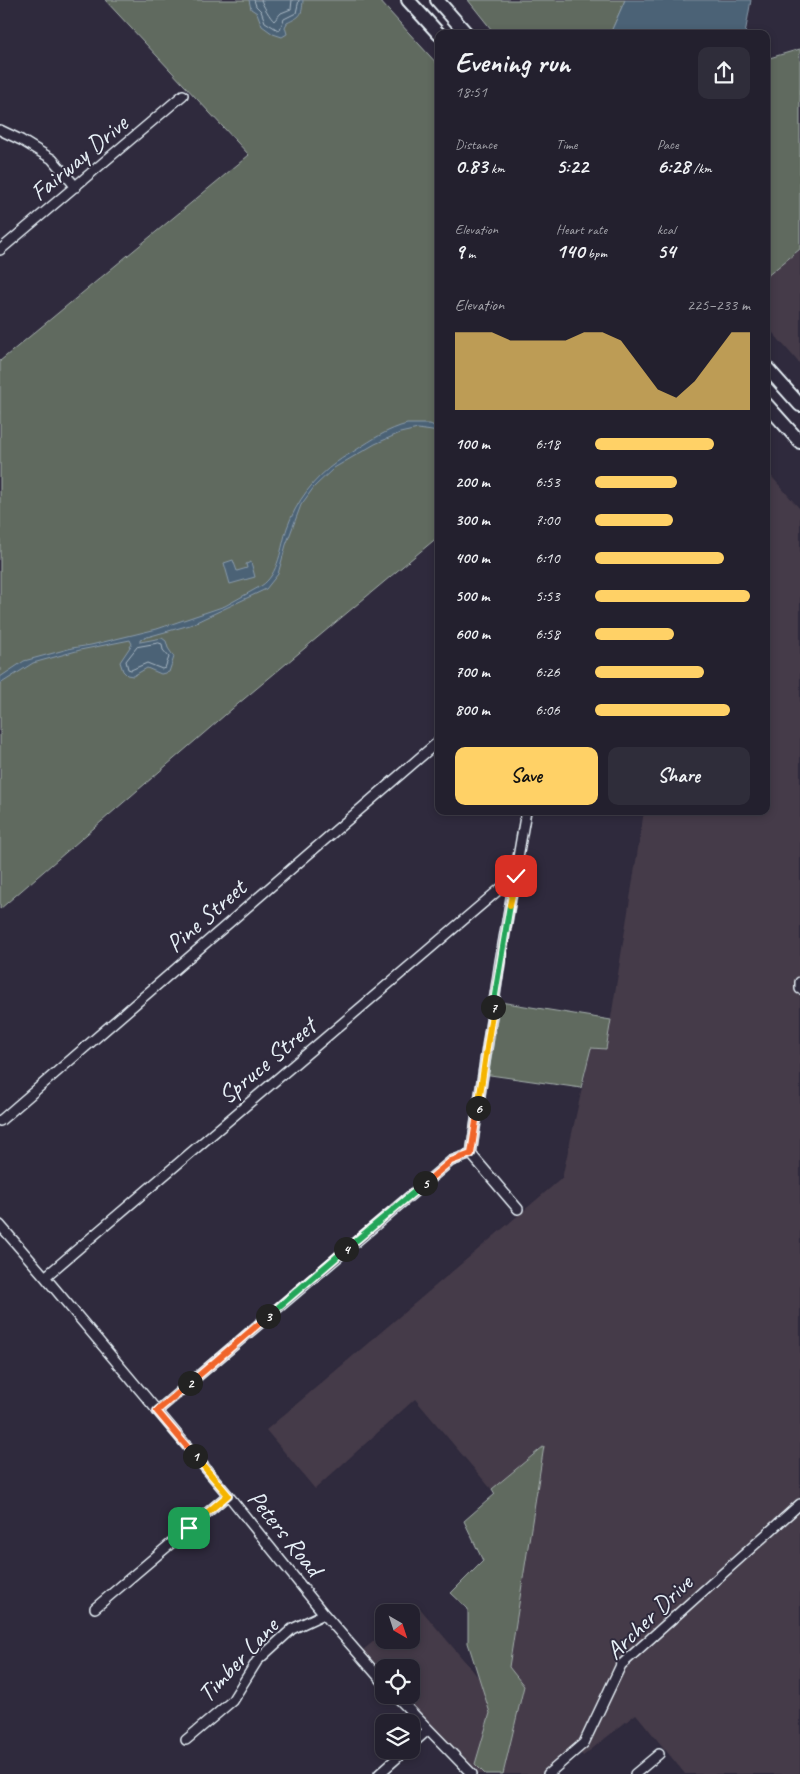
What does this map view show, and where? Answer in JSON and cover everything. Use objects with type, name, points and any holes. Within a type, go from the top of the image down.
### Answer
[{"type":"highway","points":[[408,0],[435,30]]},
{"type":"highway","points":[[437,0],[463,30]]},
{"type":"highway","points":[[770,371],[800,405]]},
{"type":"highway","points":[[770,408],[800,442]]},
{"type":"street","name":"Fairway Drive","points":[[0,250],[183,95]]},
{"type":"street","points":[[0,130],[52,159],[76,187]]},
{"type":"street","name":"Pine Street","points":[[0,1121],[435,744]]},
{"type":"street","points":[[518,1210],[471,1154],[500,962],[525,815]]},
{"type":"street","name":"Spruce Street","points":[[45,1277],[516,876]]},
{"type":"street","points":[[800,982],[800,989]]},
{"type":"street","points":[[157,1411],[451,1161],[471,1154]]},
{"type":"street","name":"Peters Road","points":[[0,1225],[375,1673]]},
{"type":"street","points":[[95,1608],[228,1495]]},
{"type":"street","name":"Archer Drive","points":[[548,1774],[584,1743],[621,1665],[800,1504]]},
{"type":"street","name":"Timber Lane","points":[[186,1740],[232,1701],[257,1661],[292,1628],[324,1614]]},
{"type":"street","points":[[403,1704],[472,1774]]},
{"type":"street","points":[[420,1737],[428,1730]]},
{"type":"street","points":[[635,1774],[659,1754]]},
{"type":"street","points":[[379,1774],[396,1759]]},
{"type":"shaded area","points":[[105,0],[379,0],[435,62],[435,539],[232,709],[0,909],[0,361],[249,155]]},
{"type":"shaded area","points":[[468,0],[625,0],[612,30],[492,30]]},
{"type":"shaded area","points":[[800,49],[800,249],[770,274],[770,58]]},
{"type":"shaded area","points":[[800,249],[800,364],[770,330],[770,274]]},
{"type":"shaded area","points":[[770,475],[800,509],[800,1774],[685,1774],[636,1714],[583,1756],[577,1749],[548,1774],[503,1774],[524,1686],[509,1667],[543,1446],[492,1490],[415,1399],[315,1489],[266,1430],[562,1178],[591,1048],[606,1049],[643,815],[770,815]]},
{"type":"shaded area","points":[[494,1001],[611,1020],[606,1049],[591,1048],[581,1088],[483,1074]]},
{"type":"shaded area","points":[[544,1446],[509,1667],[524,1686],[503,1774],[485,1774],[475,1764],[490,1713],[468,1643],[468,1609],[451,1593],[483,1561],[464,1521],[495,1494],[492,1489]]},
{"type":"shaded area","points":[[420,1608],[479,1678],[490,1713],[475,1764],[485,1774],[472,1774],[420,1721],[420,1714],[414,1714],[404,1704],[420,1704],[420,1659],[375,1659],[375,1673],[358,1654],[375,1640],[375,1649],[420,1649]]},
{"type":"water","points":[[249,0],[303,0],[300,15],[287,23],[285,27],[287,34],[282,37],[273,34],[262,26],[257,13],[251,9]]},
{"type":"water","points":[[625,0],[751,0],[746,30],[612,30]]},
{"type":"water","points":[[407,424],[430,424],[435,426],[435,431],[418,429],[400,433],[375,444],[334,468],[314,487],[301,505],[286,545],[278,574],[266,589],[190,625],[140,639],[140,642],[162,638],[166,641],[174,657],[169,672],[161,674],[147,668],[133,676],[127,675],[123,671],[120,662],[132,644],[130,640],[80,650],[33,663],[0,684],[0,677],[24,661],[157,629],[225,606],[261,586],[276,568],[291,518],[313,483],[342,459],[393,429]]},
{"type":"water","points":[[233,560],[237,571],[247,568],[246,564],[251,562],[255,577],[230,584],[224,563]]},
{"type":"route","points":[[189,1528],[228,1495],[157,1411],[451,1161],[471,1154],[500,962],[516,876]]}]
